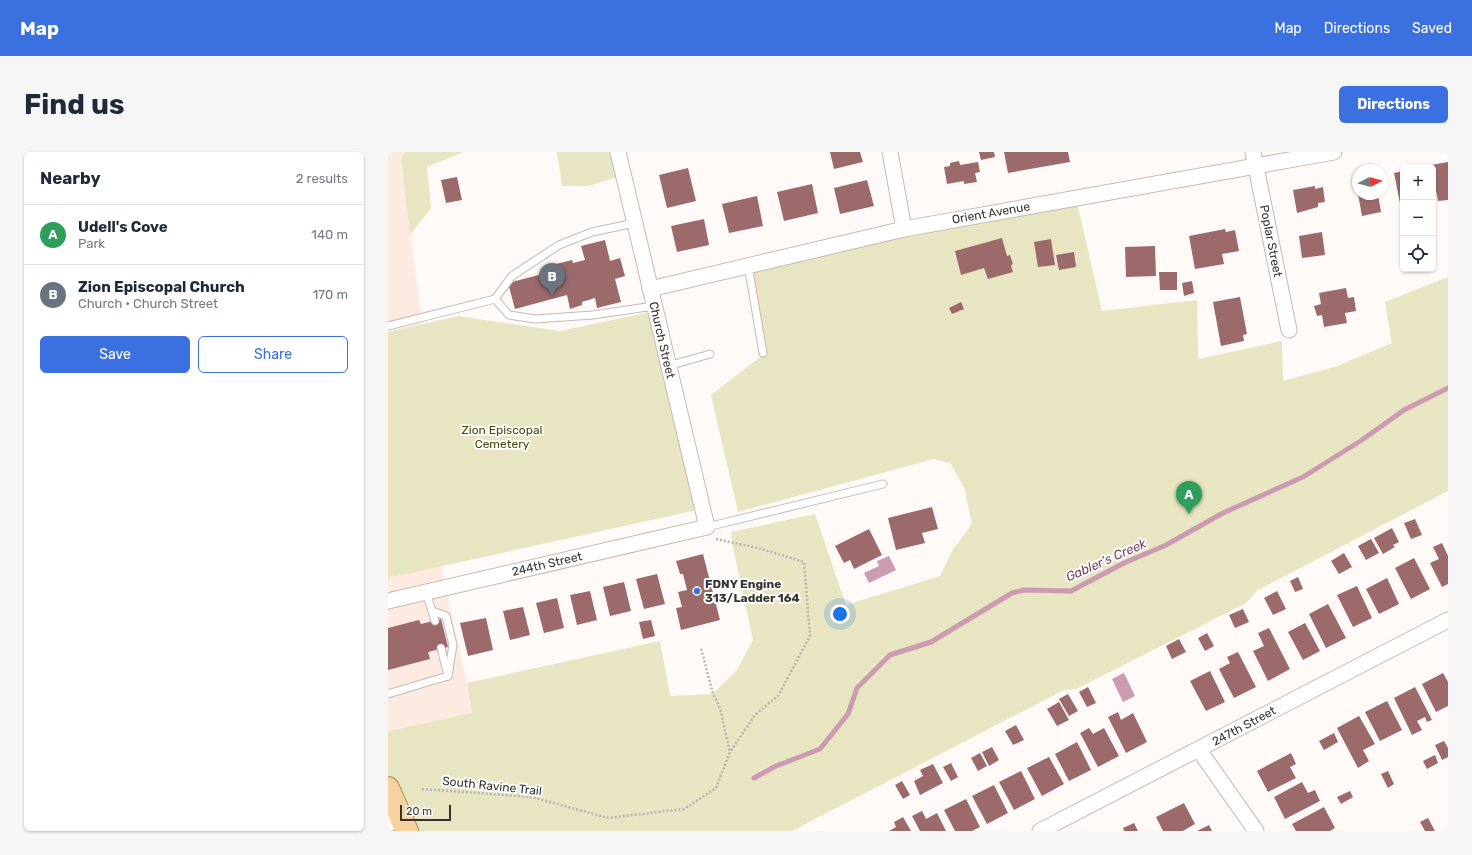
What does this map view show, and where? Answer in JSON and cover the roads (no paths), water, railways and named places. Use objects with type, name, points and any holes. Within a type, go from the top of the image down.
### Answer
[{"type":"main road","points":[[388,788],[399,825]]},
{"type":"street","name":"Church Street","points":[[618,152],[708,532]]},
{"type":"street","points":[[890,152],[904,229]]},
{"type":"street","name":"Orient Avenue","points":[[650,289],[904,229],[1254,159],[1334,152]]},
{"type":"street","name":"Poplar Street","points":[[1254,159],[1289,330]]},
{"type":"street","name":"244th Street","points":[[388,601],[708,532]]},
{"type":"street","name":"247th Street","points":[[1040,831],[1448,620]]},
{"type":"street","points":[[1199,750],[1256,831]]},
{"type":"lane","points":[[388,326],[495,299],[512,276],[559,245],[592,232],[635,222]]},
{"type":"lane","points":[[748,266],[763,353]]},
{"type":"lane","points":[[495,299],[509,315],[535,319],[593,315],[654,306]]},
{"type":"lane","points":[[668,366],[710,354]]},
{"type":"lane","points":[[708,532],[883,484]]},
{"type":"lane","points":[[426,592],[435,621]]},
{"type":"lane","points":[[432,611],[446,616],[454,645],[448,676]]},
{"type":"lane","points":[[441,648],[448,676]]},
{"type":"lane","points":[[388,694],[448,676]]},
{"type":"waterway","name":"Gabler’s Creek","points":[[754,778],[776,766],[820,749],[848,714],[857,688],[890,655],[931,642],[1012,593],[1024,590],[1071,591],[1124,563],[1166,545],[1223,513],[1303,477],[1362,440],[1404,410],[1448,388]]},
{"type":"place","name":"Zion Episcopal Church","points":[[552,296]]},
{"type":"place","name":"Udell's Cove","points":[[1189,514]]},
{"type":"place","name":"FDNY Engine 313/Ladder 164","points":[[697,591]]},
{"type":"park label","name":"Zion Episcopal Cemetery","points":[[502,437]]}]
